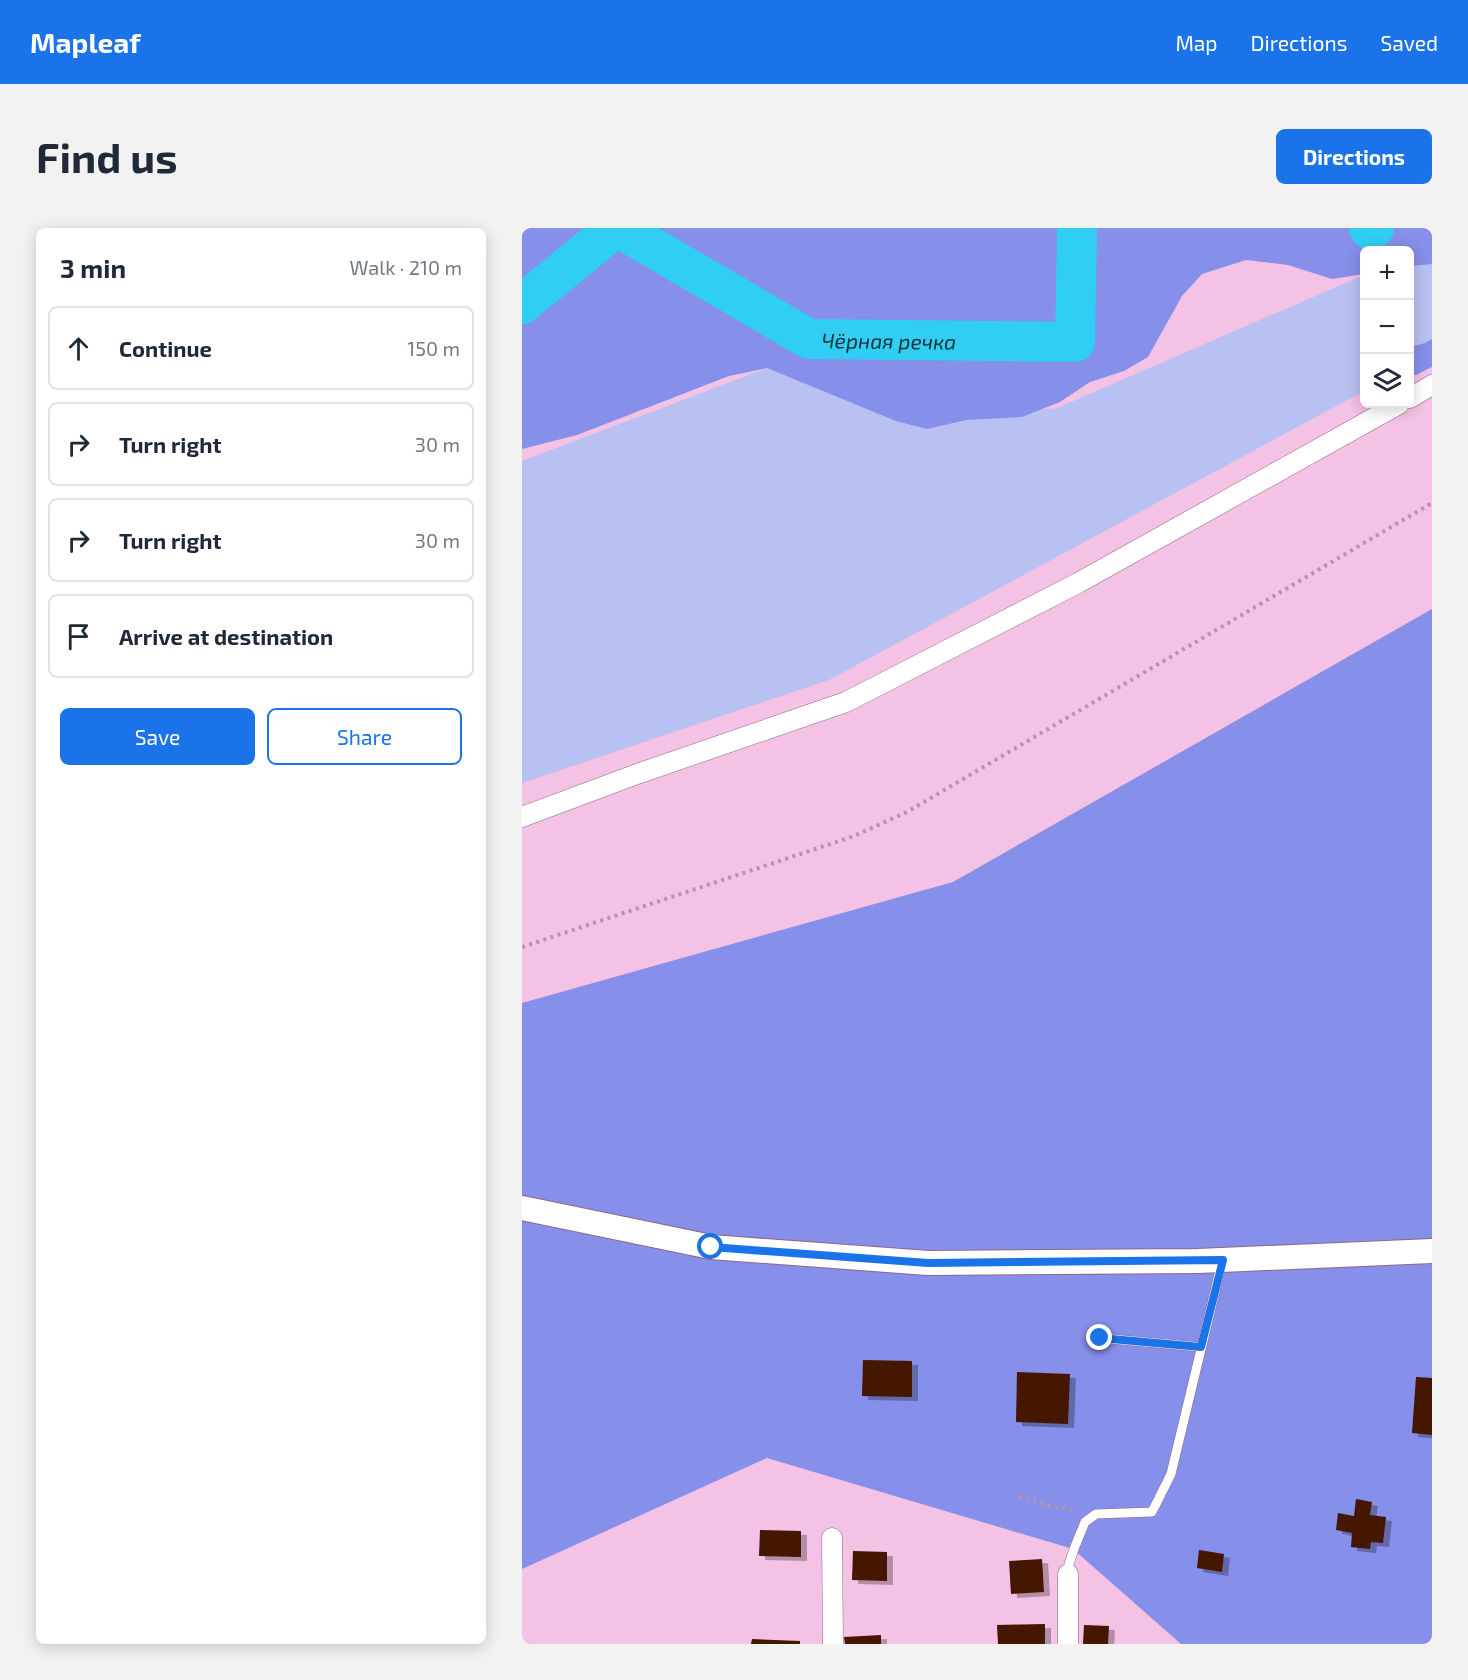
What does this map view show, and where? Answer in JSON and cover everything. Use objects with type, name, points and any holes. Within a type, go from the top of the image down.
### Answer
[{"type":"street","points":[[1414,396],[1432,385]]},
{"type":"street","points":[[522,817],[637,774],[846,702],[1078,583],[1392,408]]},
{"type":"street","points":[[522,1208],[711,1247],[928,1263],[1223,1260],[1432,1251]]},
{"type":"street","points":[[832,1538],[833,1644]]},
{"type":"street","points":[[1068,1574],[1068,1644]]},
{"type":"lane","points":[[1068,1574],[1069,1564],[1085,1522],[1096,1514],[1152,1512],[1171,1474],[1223,1260]]},
{"type":"lane","points":[[1100,1338],[1201,1347]]},
{"type":"path","points":[[522,947],[854,836],[908,812],[1432,503]]},
{"type":"path","points":[[1019,1496],[1049,1506],[1096,1514]]},
{"type":"shaded area","points":[[522,228],[1432,228],[1432,264],[1414,266],[1414,246],[1360,246],[1360,275],[1332,279],[1288,265],[1246,260],[1202,274],[1182,296],[1148,357],[1124,371],[1090,382],[1060,402],[1022,417],[966,420],[927,429],[896,421],[767,368],[729,376],[577,435],[522,449]]},
{"type":"shaded area","points":[[1432,252],[1432,355],[1414,365],[1414,300],[1414,255]]},
{"type":"shaded area","points":[[1360,277],[1360,393],[829,680],[522,783],[522,461],[770,367],[917,422],[1057,408]]},
{"type":"shaded area","points":[[1432,339],[1432,367],[1414,375],[1414,346]]},
{"type":"shaded area","points":[[1432,609],[1432,1644],[1181,1644],[1073,1549],[767,1458],[522,1569],[522,1003],[953,882]]},
{"type":"building","points":[[863,1360],[912,1361],[912,1397],[862,1396]]},
{"type":"building","points":[[1017,1372],[1070,1374],[1068,1424],[1016,1422]]},
{"type":"building","points":[[1416,1377],[1432,1378],[1432,1435],[1412,1433]]},
{"type":"building","points":[[1356,1499],[1372,1502],[1370,1515],[1386,1517],[1383,1543],[1371,1542],[1370,1549],[1351,1547],[1352,1533],[1336,1530],[1338,1513],[1354,1516]]},
{"type":"building","points":[[760,1530],[801,1531],[801,1557],[759,1556]]},
{"type":"building","points":[[1199,1550],[1224,1554],[1222,1572],[1197,1568]]},
{"type":"building","points":[[853,1551],[887,1552],[887,1581],[852,1580]]},
{"type":"building","points":[[1042,1559],[1044,1592],[1011,1594],[1009,1561]]},
{"type":"building","points":[[1045,1624],[1045,1644],[998,1644],[997,1625]]},
{"type":"building","points":[[1084,1625],[1109,1626],[1108,1644],[1083,1644]]},
{"type":"building","points":[[881,1635],[881,1644],[845,1644],[844,1637]]},
{"type":"building","points":[[752,1639],[800,1641],[800,1644],[751,1644]]},
{"type":"waterway","name":"Чёрная речка","points":[[522,304],[615,228]]},
{"type":"waterway","name":"Чёрная речка","points":[[619,228],[809,339],[1075,342],[1077,228]]},
{"type":"waterway","name":"Чёрная речка","points":[[1369,228],[1371,230],[1374,228]]},
{"type":"route","points":[[711,1247],[928,1263],[1223,1260],[1201,1347],[1100,1338]]}]
